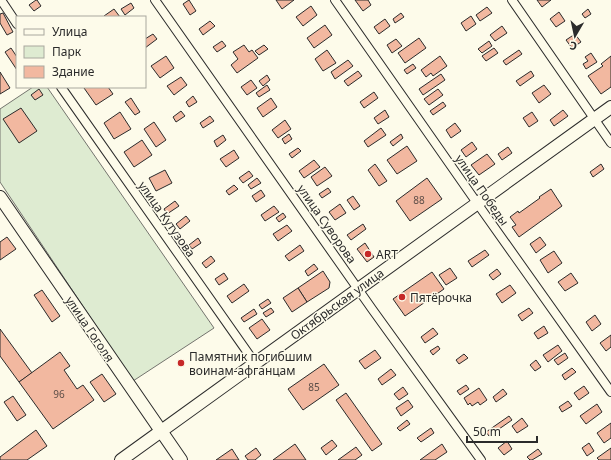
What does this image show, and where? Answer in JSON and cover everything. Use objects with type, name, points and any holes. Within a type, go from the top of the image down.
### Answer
[{"type":"main road","name":"Октябрьская улица","points":[[121,460],[611,107]]},
{"type":"main road","name":"улица Гоголя","points":[[0,197],[180,460]]},
{"type":"street","points":[[1,0],[16,22]]},
{"type":"street","name":"улица Суворова","points":[[155,0],[358,289],[481,460]]},
{"type":"street","name":"улица Победы","points":[[335,0],[476,204],[611,392]]},
{"type":"street","points":[[512,0],[611,143]]},
{"type":"street","name":"улица Кутузова","points":[[62,88],[254,363]]},
{"type":"green space","points":[[32,88],[48,88],[214,328],[133,381],[0,182],[0,109]]},
{"type":"building","points":[[36,0],[41,6],[34,11],[29,5]]},
{"type":"building","points":[[189,0],[196,11],[190,15],[183,4]]},
{"type":"building","points":[[276,0],[294,0],[282,9]]},
{"type":"building","points":[[355,0],[368,0],[371,5],[363,11]]},
{"type":"building","points":[[537,0],[551,0],[542,7]]},
{"type":"building","points":[[131,3],[134,8],[125,15],[121,9]]},
{"type":"building","points":[[311,6],[317,15],[303,26],[296,17]]},
{"type":"building","points":[[487,7],[492,13],[480,21],[476,15]]},
{"type":"building","points":[[114,9],[119,16],[104,16]]},
{"type":"building","points":[[588,9],[591,14],[585,18],[582,14]]},
{"type":"building","points":[[559,12],[565,21],[556,27],[550,19]]},
{"type":"building","points":[[3,13],[13,32],[7,35],[0,23],[0,14]]},
{"type":"building","points":[[401,13],[404,17],[395,23],[393,19]]},
{"type":"building","points":[[471,16],[476,24],[466,31],[461,23]]},
{"type":"building","points":[[385,19],[390,26],[379,34],[374,27]]},
{"type":"building","points":[[210,21],[215,26],[203,35],[199,29]]},
{"type":"building","points":[[325,25],[332,35],[314,48],[307,38]]},
{"type":"building","points":[[502,26],[507,33],[495,41],[490,35]]},
{"type":"building","points":[[153,34],[157,39],[146,47],[146,38]]},
{"type":"building","points":[[575,34],[581,42],[572,48],[566,40]]},
{"type":"building","points":[[419,38],[426,48],[405,63],[398,53]]},
{"type":"building","points":[[396,39],[402,46],[392,53],[387,45]]},
{"type":"building","points":[[222,41],[226,46],[217,52],[213,47]]},
{"type":"building","points":[[489,41],[492,46],[482,53],[478,49]]},
{"type":"building","points":[[244,45],[249,52],[252,50],[258,58],[237,73],[231,65],[238,59],[233,52]]},
{"type":"building","points":[[264,45],[268,49],[259,55],[255,51]]},
{"type":"building","points":[[11,48],[16,56],[16,68],[5,52]]},
{"type":"building","points":[[494,48],[498,53],[486,61],[482,56]]},
{"type":"building","points":[[327,50],[336,63],[323,71],[315,59]]},
{"type":"building","points":[[519,50],[522,54],[506,65],[503,61]]},
{"type":"building","points":[[591,53],[597,62],[586,69],[583,64],[588,61],[585,57]]},
{"type":"building","points":[[166,56],[174,68],[160,78],[151,66]]},
{"type":"building","points":[[440,56],[447,66],[433,76],[431,73],[426,77],[421,70]]},
{"type":"building","points":[[611,56],[611,87],[601,94],[588,76],[603,66],[601,64]]},
{"type":"building","points":[[348,60],[353,66],[335,79],[331,72]]},
{"type":"building","points":[[413,64],[416,68],[407,74],[404,70]]},
{"type":"building","points":[[358,71],[362,76],[348,86],[344,81]]},
{"type":"building","points":[[531,71],[534,76],[520,86],[516,81]]},
{"type":"building","points":[[0,72],[10,88],[0,94]]},
{"type":"building","points":[[441,74],[445,80],[423,95],[419,89]]},
{"type":"building","points":[[267,75],[270,80],[263,86],[259,81]]},
{"type":"building","points":[[181,77],[187,85],[174,95],[167,86]]},
{"type":"building","points":[[251,80],[257,88],[247,95],[241,87]]},
{"type":"building","points":[[267,85],[270,90],[259,97],[256,93]]},
{"type":"building","points":[[544,85],[551,94],[539,103],[532,93]]},
{"type":"building","points":[[84,88],[109,88],[113,94],[96,105]]},
{"type":"building","points":[[39,89],[43,95],[35,100],[31,95]]},
{"type":"building","points":[[438,89],[443,95],[429,105],[424,99]]},
{"type":"building","points":[[374,92],[378,98],[364,108],[360,102]]},
{"type":"building","points":[[193,96],[197,102],[189,107],[186,102]]},
{"type":"building","points":[[131,98],[140,112],[135,115],[125,102]]},
{"type":"building","points":[[271,98],[277,107],[263,117],[257,108]]},
{"type":"building","points":[[443,102],[446,106],[433,115],[430,111]]},
{"type":"building","points":[[21,108],[37,131],[19,143],[3,119]]},
{"type":"building","points":[[385,110],[389,117],[378,124],[374,118]]},
{"type":"building","points":[[563,110],[568,116],[554,126],[550,120]]},
{"type":"building","points":[[181,111],[185,116],[176,122],[173,117]]},
{"type":"building","points":[[120,112],[131,129],[114,139],[104,123]]},
{"type":"building","points":[[532,112],[538,121],[529,127],[523,118]]},
{"type":"building","points":[[210,116],[214,121],[203,128],[200,123]]},
{"type":"building","points":[[285,120],[291,129],[278,138],[272,130]]},
{"type":"building","points":[[154,122],[166,140],[156,147],[144,129]]},
{"type":"building","points":[[455,123],[461,131],[451,138],[446,130]]},
{"type":"building","points":[[381,128],[386,135],[368,147],[364,141]]},
{"type":"building","points":[[289,134],[292,139],[285,144],[282,139]]},
{"type":"building","points":[[401,134],[403,138],[393,146],[390,142]]},
{"type":"building","points":[[223,135],[226,140],[217,147],[214,141]]},
{"type":"building","points":[[142,140],[152,155],[134,167],[124,152]]},
{"type":"building","points":[[472,142],[477,149],[466,157],[461,150]]},
{"type":"building","points":[[407,146],[417,161],[397,174],[387,160]]},
{"type":"building","points":[[508,147],[512,153],[502,160],[498,154]]},
{"type":"building","points":[[298,148],[301,151],[292,158],[289,154]]},
{"type":"building","points":[[234,150],[239,158],[226,167],[220,159]]},
{"type":"building","points":[[487,154],[495,164],[479,175],[471,165]]},
{"type":"building","points":[[314,160],[320,167],[304,178],[299,171]]},
{"type":"building","points":[[375,164],[387,181],[379,186],[368,170]]},
{"type":"building","points":[[601,164],[604,169],[593,177],[590,172]]},
{"type":"building","points":[[325,167],[332,176],[317,186],[311,177]]},
{"type":"building","points":[[165,170],[172,183],[156,191],[149,178]]},
{"type":"building","points":[[249,171],[253,176],[243,183],[239,178]]},
{"type":"building","points":[[257,178],[261,183],[251,189],[248,185]]},
{"type":"building","points":[[427,178],[442,199],[410,221],[396,201]]},
{"type":"building","points":[[234,185],[238,189],[229,195],[226,191]]},
{"type":"building","points":[[328,188],[331,192],[322,198],[319,194]]},
{"type":"building","points":[[551,189],[562,206],[519,237],[512,227],[516,225],[510,217],[518,211],[519,213]]},
{"type":"building","points":[[261,190],[265,196],[256,202],[252,196]]},
{"type":"building","points":[[353,196],[360,206],[354,210],[347,200]]},
{"type":"building","points":[[175,201],[179,206],[167,214],[164,209]]},
{"type":"building","points":[[340,204],[346,213],[335,220],[329,212]]},
{"type":"building","points":[[274,206],[279,212],[265,221],[261,215]]},
{"type":"building","points":[[283,213],[286,217],[279,222],[276,218]]},
{"type":"building","points":[[186,216],[190,221],[180,229],[176,224]]},
{"type":"building","points":[[363,224],[366,229],[351,240],[347,235]]},
{"type":"building","points":[[287,225],[292,231],[278,241],[273,234]]},
{"type":"building","points":[[7,237],[16,249],[0,260],[0,242]]},
{"type":"building","points":[[540,237],[546,245],[536,253],[530,244]]},
{"type":"building","points":[[198,238],[201,243],[192,249],[189,245]]},
{"type":"building","points":[[365,243],[374,257],[367,262],[357,249]]},
{"type":"building","points":[[300,245],[304,251],[289,261],[285,256]]},
{"type":"building","points":[[485,250],[489,255],[472,267],[468,261]]},
{"type":"building","points":[[554,251],[562,263],[548,273],[540,260]]},
{"type":"building","points":[[211,256],[215,261],[206,268],[202,263]]},
{"type":"building","points":[[314,264],[318,269],[308,276],[305,271]]},
{"type":"building","points":[[450,268],[457,278],[446,285],[439,275]]},
{"type":"building","points":[[497,269],[501,274],[493,280],[489,275]]},
{"type":"building","points":[[323,271],[330,282],[329,288],[307,302],[298,288]]},
{"type":"building","points":[[432,272],[444,289],[405,316],[393,299]]},
{"type":"building","points":[[224,273],[228,279],[219,285],[215,279]]},
{"type":"building","points":[[571,273],[578,283],[565,291],[558,282]]},
{"type":"building","points":[[244,284],[249,291],[232,303],[227,296]]},
{"type":"building","points":[[510,285],[516,293],[502,303],[496,294]]},
{"type":"building","points":[[298,288],[307,302],[292,312],[283,298]]},
{"type":"building","points":[[42,290],[60,316],[52,322],[34,295]]},
{"type":"building","points":[[268,299],[271,303],[262,309],[259,305]]},
{"type":"building","points":[[271,308],[274,312],[266,317],[263,313]]},
{"type":"building","points":[[529,308],[533,313],[522,321],[518,315]]},
{"type":"building","points":[[254,309],[257,314],[244,322],[241,318]]},
{"type":"building","points":[[595,315],[601,324],[592,331],[586,322]]},
{"type":"building","points":[[262,319],[270,330],[257,339],[249,328]]},
{"type":"building","points":[[544,326],[548,333],[538,339],[534,333]]},
{"type":"building","points":[[433,328],[438,334],[425,343],[421,337]]},
{"type":"building","points":[[0,329],[32,373],[19,382],[0,356]]},
{"type":"building","points":[[611,335],[611,347],[606,351],[600,343]]},
{"type":"building","points":[[558,345],[562,351],[548,362],[543,355]]},
{"type":"building","points":[[438,346],[440,349],[433,355],[430,351]]},
{"type":"building","points":[[375,350],[381,358],[365,369],[359,361]]},
{"type":"building","points":[[60,352],[70,366],[64,370],[77,389],[83,385],[94,400],[53,429],[19,382]]},
{"type":"building","points":[[565,353],[568,358],[558,365],[554,360]]},
{"type":"building","points":[[464,354],[468,358],[459,364],[456,360]]},
{"type":"building","points":[[536,360],[541,367],[535,371],[530,365]]},
{"type":"building","points":[[324,364],[339,385],[303,410],[288,389]]},
{"type":"building","points":[[572,368],[576,372],[565,380],[562,375]]},
{"type":"building","points":[[391,369],[396,375],[382,385],[378,379]]},
{"type":"building","points":[[102,374],[116,394],[104,402],[90,382]]},
{"type":"building","points":[[466,385],[469,389],[460,395],[457,391]]},
{"type":"building","points":[[584,386],[589,393],[579,400],[574,393]]},
{"type":"building","points":[[403,387],[408,394],[399,400],[394,394]]},
{"type":"building","points":[[479,388],[487,400],[480,405],[478,402],[472,406],[470,403],[468,405],[464,398]]},
{"type":"building","points":[[503,389],[507,394],[496,402],[493,397]]},
{"type":"building","points":[[346,393],[382,444],[372,451],[336,400]]},
{"type":"building","points":[[13,396],[26,415],[17,421],[4,402]]},
{"type":"building","points":[[408,400],[413,407],[401,416],[396,408]]},
{"type":"building","points":[[568,401],[572,406],[562,412],[559,407]]},
{"type":"building","points":[[597,404],[602,412],[586,424],[580,416]]},
{"type":"building","points":[[509,416],[512,420],[489,436],[486,432]]},
{"type":"building","points":[[522,418],[528,426],[517,433],[512,426]]},
{"type":"building","points":[[407,420],[410,424],[400,431],[397,428]]},
{"type":"building","points":[[611,423],[611,438],[604,443],[597,433]]},
{"type":"building","points":[[431,428],[434,433],[421,442],[417,438]]},
{"type":"building","points":[[36,430],[47,446],[27,460],[0,460],[0,457]]},
{"type":"building","points":[[332,440],[337,446],[326,455],[321,448]]},
{"type":"building","points":[[507,441],[512,449],[504,455],[498,448]]},
{"type":"building","points":[[589,443],[594,451],[587,456],[582,448]]},
{"type":"building","points":[[295,444],[306,460],[273,460]]},
{"type":"building","points":[[442,444],[447,452],[435,460],[420,460]]},
{"type":"building","points":[[356,447],[362,455],[355,460],[338,460]]},
{"type":"building","points":[[256,448],[261,455],[255,460],[248,460],[245,456]]},
{"type":"building","points":[[611,448],[611,460],[599,460],[597,458]]},
{"type":"building","points":[[232,449],[239,460],[216,460]]},
{"type":"building","points":[[538,449],[542,454],[532,460],[527,457]]},
{"type":"place","name":"ART","points":[[368,254]]},
{"type":"place","name":"Пятёрочка","points":[[402,297]]},
{"type":"place","name":"Памятник погибшим воинам-афганцам","points":[[181,363]]}]
